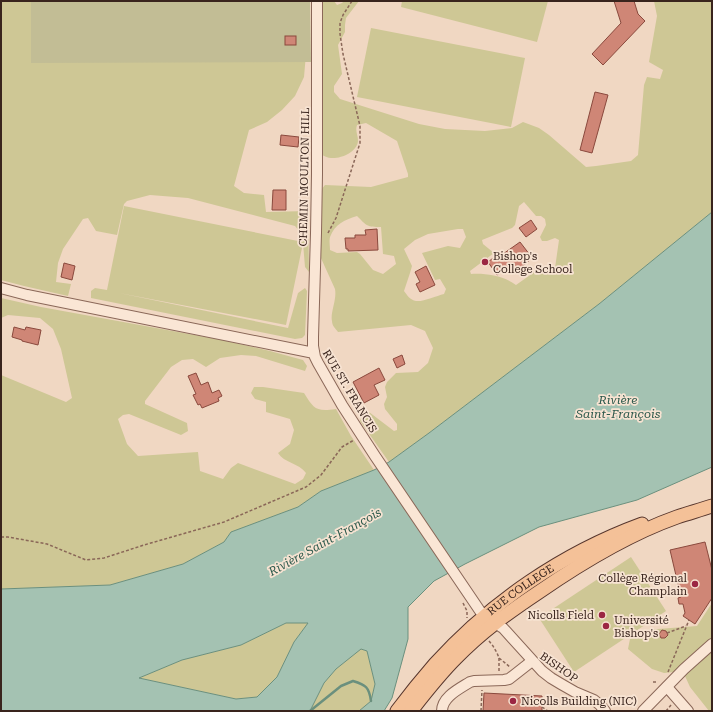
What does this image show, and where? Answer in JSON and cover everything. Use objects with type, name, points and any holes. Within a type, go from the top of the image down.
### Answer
[{"type":"main road","name":"RUE COLLEGE","points":[[397,711],[435,664],[460,638],[593,558],[645,530],[677,517],[712,506]]},
{"type":"main road","name":"RUE COLLEGE","points":[[411,711],[442,672],[490,620]]},
{"type":"street","name":"CHEMIN MOULTON HILL","points":[[314,353],[313,337],[317,174],[316,1]]},
{"type":"street","name":"RUE ST. FRANCIS","points":[[1,288],[314,353],[334,392],[375,456],[476,606],[490,620],[503,628],[532,661]]},
{"type":"street","points":[[644,711],[665,685],[712,644]]},
{"type":"street","name":"BISHOP","points":[[442,711],[442,707],[447,699],[470,682],[509,679],[532,661],[551,678],[575,692],[594,700],[605,711]]},
{"type":"street","points":[[665,685],[688,711]]},
{"type":"path","points":[[328,233],[336,218],[360,143],[360,126],[343,54],[340,34],[340,23],[352,1]]},
{"type":"path","points":[[1,537],[47,544],[86,560],[104,558],[144,544],[224,522],[306,487],[321,475],[342,447],[358,436]]},
{"type":"path","points":[[666,676],[689,620]]},
{"type":"path","points":[[667,633],[687,626]]},
{"type":"path","points":[[487,640],[493,646],[499,658],[512,669]]},
{"type":"path","points":[[653,682],[665,685]]},
{"type":"path","points":[[666,711],[674,702]]},
{"type":"path","points":[[542,707],[548,711]]},
{"type":"shaded area","points":[[1,1],[32,1],[306,54],[304,77],[295,96],[282,110],[267,122],[249,130],[234,186],[244,193],[264,195],[266,212],[308,211],[309,272],[305,267],[303,243],[286,325],[119,293],[288,328],[298,293],[305,288],[307,291],[305,335],[302,338],[295,339],[91,298],[91,291],[95,288],[107,290],[124,206],[303,242],[303,236],[295,226],[188,198],[150,195],[127,201],[124,204],[117,235],[96,231],[88,218],[83,219],[63,249],[58,263],[56,282],[71,284],[68,296],[1,280]]},
{"type":"shaded area","points":[[31,1],[310,1],[311,62],[31,63]]},
{"type":"shaded area","points":[[321,1],[334,1],[337,5],[344,1],[359,1],[346,18],[345,32],[338,45],[342,74],[334,86],[334,92],[340,99],[419,124],[445,129],[485,131],[512,128],[523,122],[539,128],[549,135],[586,167],[631,161],[638,155],[644,85],[647,77],[660,79],[663,70],[649,62],[657,16],[654,1],[712,1],[712,212],[599,304],[389,462],[360,421],[365,412],[369,412],[394,431],[397,430],[397,424],[385,409],[384,404],[387,397],[385,387],[387,382],[396,373],[418,372],[428,363],[433,348],[425,331],[411,325],[338,332],[334,327],[332,323],[332,314],[335,289],[320,256],[321,190],[325,185],[371,187],[408,177],[408,174],[397,141],[366,123],[357,125],[357,145],[348,154],[335,158],[329,158],[322,155]],"holes":[[[524,202],[536,216],[541,216],[545,219],[546,225],[540,237],[542,241],[555,238],[559,240],[555,268],[551,270],[543,266],[516,285],[506,279],[495,276],[471,274],[470,271],[494,253],[483,244],[482,240],[512,228],[515,225],[519,206]],[[357,216],[368,225],[373,227],[381,227],[383,254],[394,256],[396,264],[383,274],[373,270],[357,252],[337,253],[330,250],[330,237],[334,229],[344,221]],[[463,229],[466,237],[460,248],[448,246],[422,253],[435,280],[440,279],[446,289],[444,294],[426,300],[416,301],[410,298],[404,291],[412,266],[404,249],[415,240],[428,234]]]},
{"type":"shaded area","points":[[402,1],[548,1],[537,42],[401,7]]},
{"type":"shaded area","points":[[371,28],[525,58],[511,127],[357,97]]},
{"type":"shaded area","points":[[1,298],[41,307],[222,340],[303,360],[307,366],[305,371],[256,356],[241,355],[220,358],[206,367],[193,359],[182,360],[171,367],[145,401],[145,404],[187,423],[188,431],[181,435],[129,414],[123,415],[118,419],[127,444],[138,456],[198,452],[200,471],[223,479],[231,468],[238,463],[295,484],[303,479],[306,473],[300,467],[284,459],[278,453],[290,444],[294,430],[290,419],[266,412],[266,402],[255,399],[251,393],[254,387],[263,387],[304,393],[310,403],[316,408],[324,410],[336,409],[351,436],[374,470],[321,491],[298,507],[232,532],[224,542],[183,564],[110,585],[1,589],[1,375],[66,402],[72,398],[61,349],[53,329],[40,318],[8,315],[1,318]]},
{"type":"shaded area","name":"Nicolls Field","points":[[631,557],[666,611],[574,672],[539,618]]},
{"type":"shaded area","points":[[712,603],[712,711],[709,711],[690,687],[685,676],[674,672],[664,673],[652,669],[628,649],[630,639],[645,630],[697,626]]},
{"type":"shaded area","points":[[309,622],[294,642],[277,677],[257,697],[236,699],[139,678],[182,660],[241,645],[286,623]]},
{"type":"shaded area","points":[[361,649],[367,651],[375,684],[371,701],[359,711],[310,711],[324,683],[336,669]]},
{"type":"water","name":"Rivière Saint-François","points":[[712,212],[712,467],[637,500],[539,527],[434,581],[408,607],[408,639],[392,698],[384,711],[359,711],[371,701],[375,684],[367,651],[361,649],[336,669],[324,683],[310,711],[1,711],[1,589],[110,585],[183,564],[224,542],[231,532],[298,507],[321,491],[374,470],[389,462],[599,304]],"holes":[[[286,623],[308,623],[294,642],[277,677],[257,697],[236,699],[139,678],[182,660],[241,645]]]},
{"type":"building","points":[[614,1],[634,1],[638,14],[645,21],[603,65],[592,54],[621,23]]},
{"type":"building","points":[[285,36],[296,36],[296,45],[285,45]]},
{"type":"building","points":[[595,92],[608,95],[592,153],[580,150]]},
{"type":"building","points":[[281,135],[299,137],[298,147],[280,145]]},
{"type":"building","points":[[273,190],[286,190],[286,210],[272,210]]},
{"type":"building","points":[[531,220],[537,229],[526,237],[519,228]]},
{"type":"building","points":[[377,229],[378,250],[348,251],[348,249],[346,249],[345,238],[355,238],[355,235],[366,235],[365,230]]},
{"type":"building","points":[[520,242],[530,255],[527,257],[529,261],[516,271],[513,267],[509,270],[507,268],[497,275],[488,262],[501,252],[503,254]]},
{"type":"building","points":[[64,263],[75,266],[72,280],[61,277]]},
{"type":"building","points":[[426,266],[435,285],[420,292],[416,284],[420,282],[415,272]]},
{"type":"building","points":[[14,327],[25,330],[26,327],[41,330],[38,345],[12,337]]},
{"type":"building","points":[[402,355],[405,364],[397,368],[393,359]]},
{"type":"building","points":[[379,368],[385,380],[374,385],[379,395],[364,403],[353,382]]},
{"type":"building","points":[[196,373],[201,385],[208,382],[212,393],[219,390],[222,396],[218,398],[219,401],[202,408],[200,404],[198,405],[193,395],[196,394],[188,376]]},
{"type":"building","name":"Collège Régional Champlain","points":[[705,542],[712,570],[712,598],[695,624],[683,616],[685,613],[683,604],[679,604],[678,598],[681,597],[670,550]]},
{"type":"building","points":[[662,630],[666,631],[668,635],[665,638],[661,638],[659,634]]},
{"type":"building","name":"Nicolls Building (NIC)","points":[[484,693],[542,696],[542,711],[483,711]]},
{"type":"waterway","points":[[310,711],[341,686],[353,681],[366,687],[371,701]]},
{"type":"place","name":"Bishop's College School","points":[[485,262]]},
{"type":"place","name":"Collège Régional Champlain","points":[[695,584]]},
{"type":"place","name":"Nicolls Field","points":[[602,615]]},
{"type":"place","name":"Université Bishop's","points":[[606,626]]},
{"type":"place","name":"Nicolls Building (NIC)","points":[[513,701]]}]
